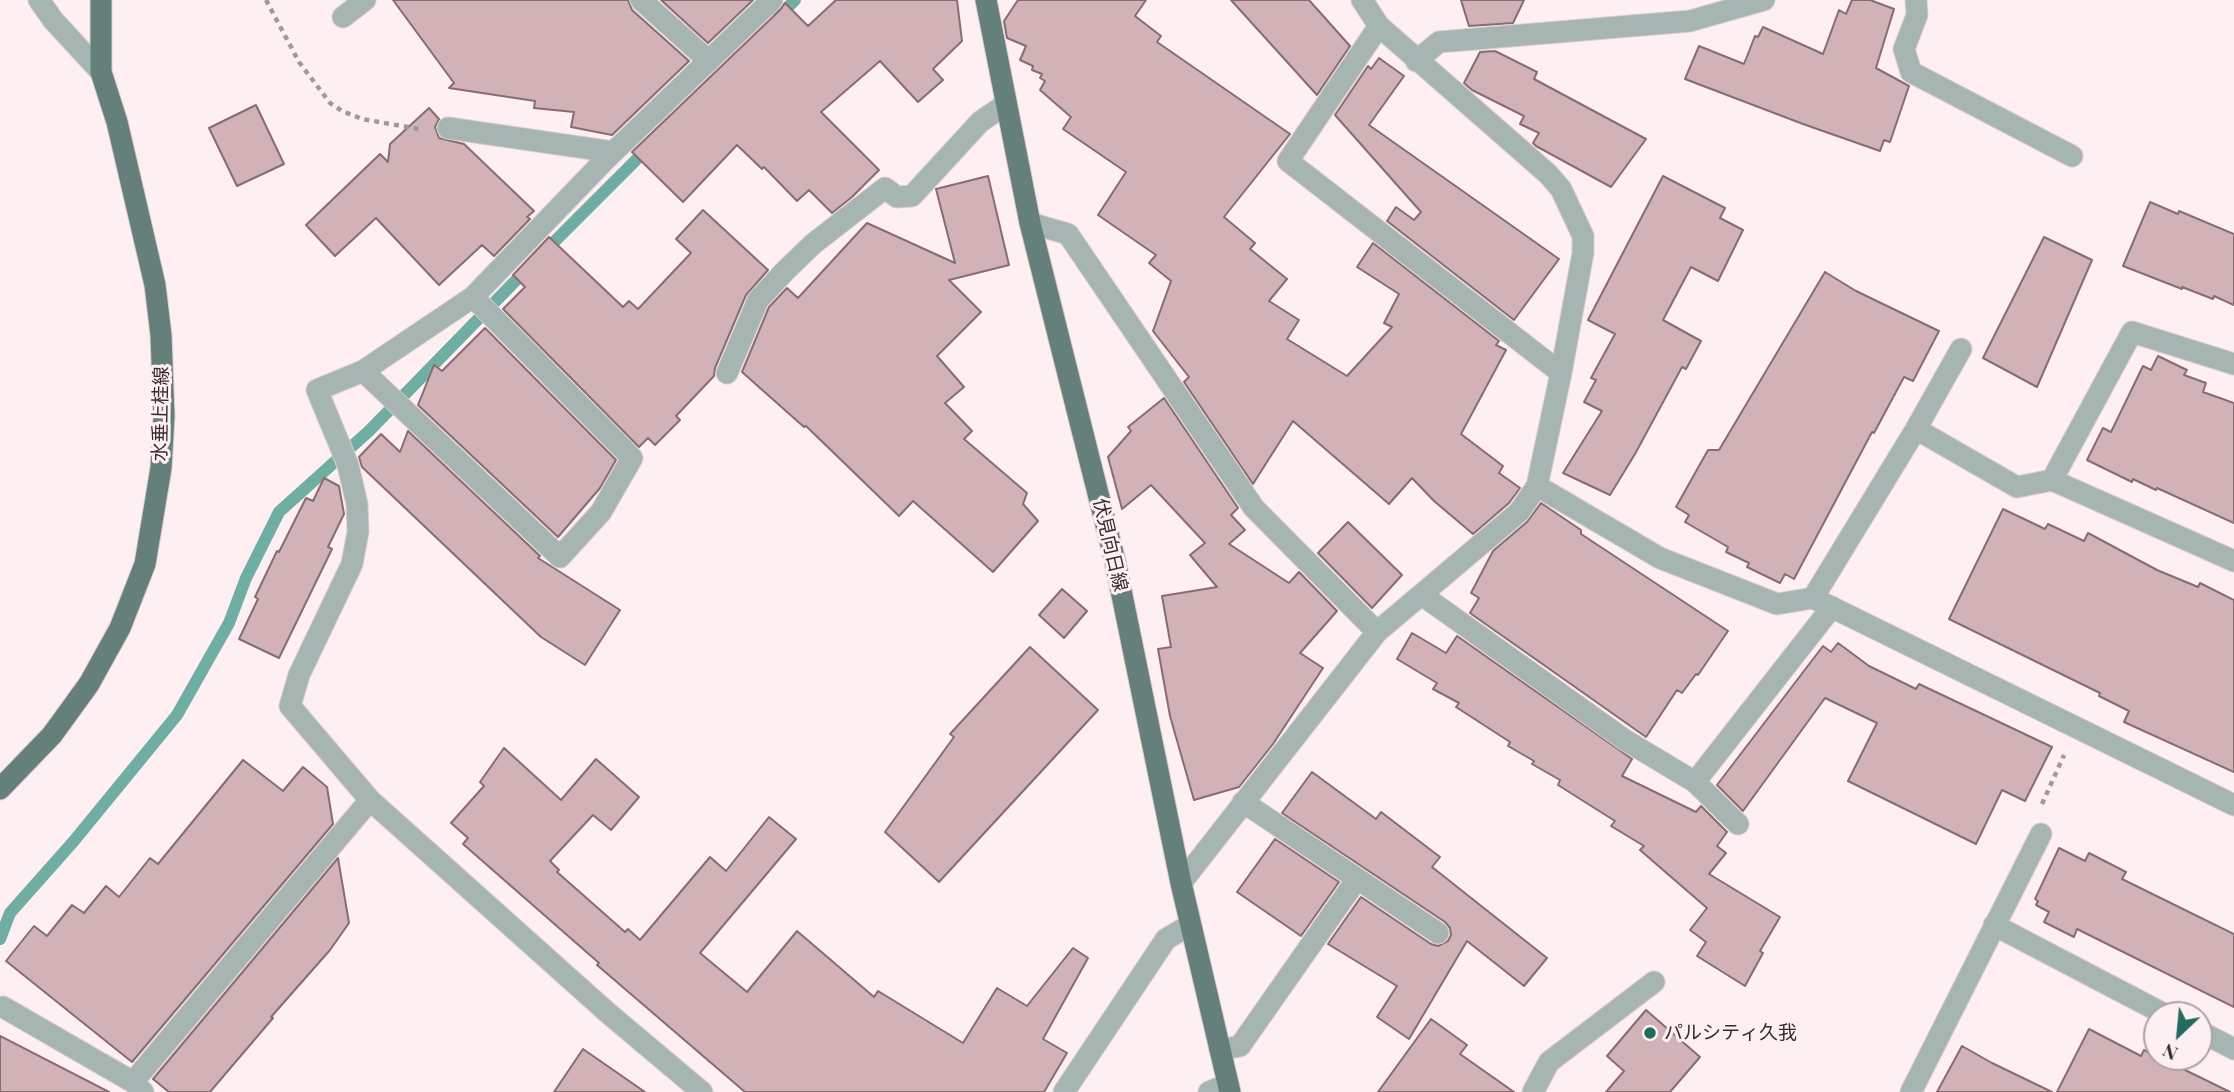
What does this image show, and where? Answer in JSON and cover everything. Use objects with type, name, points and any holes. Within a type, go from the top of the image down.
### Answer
[{"type":"main road","name":"水垂上桂線","points":[[0,789],[52,734],[89,684],[120,628],[145,564],[161,468],[164,416],[161,335],[155,285],[117,122],[101,72],[101,0]]},
{"type":"main road","name":"伏見向日線","points":[[986,0],[1030,223],[1115,561],[1190,925],[1220,1050],[1223,1089]]},
{"type":"street","points":[[39,0],[53,20],[101,72]]},
{"type":"street","points":[[343,17],[365,0]]},
{"type":"street","points":[[641,0],[709,61]]},
{"type":"street","points":[[702,1092],[608,1013],[370,800],[290,706],[299,675],[352,564],[356,548],[357,504],[348,465],[317,390],[363,371],[474,299],[614,152],[772,0]]},
{"type":"street","points":[[1181,883],[1377,632],[1520,512],[1538,486],[1583,253],[1583,236],[1561,189],[1548,174],[1416,61],[1379,26],[1362,0]]},
{"type":"street","points":[[1416,61],[1439,42],[1690,21],[1764,0]]},
{"type":"street","points":[[1916,0],[1917,15],[1904,49],[1911,72],[2072,156]]},
{"type":"street","points":[[1379,26],[1288,161],[1561,373]]},
{"type":"street","points":[[727,373],[758,300],[786,270],[813,244],[885,188],[897,197],[912,197],[980,122],[1006,104]]},
{"type":"street","points":[[447,128],[614,152]]},
{"type":"street","points":[[1030,223],[1068,234],[1254,508],[1377,632]]},
{"type":"street","points":[[363,371],[561,557],[601,512],[632,458],[474,299]]},
{"type":"street","points":[[2052,480],[2132,332],[2234,364]]},
{"type":"street","points":[[1695,782],[1822,602],[1961,349]]},
{"type":"street","points":[[1916,429],[2017,487],[2052,480],[2234,561]]},
{"type":"street","points":[[1538,486],[1660,558],[1777,604],[1822,602],[2234,805]]},
{"type":"street","points":[[1422,596],[1625,740],[1695,782],[1738,824]]},
{"type":"street","points":[[3,1007],[138,1087],[370,800]]},
{"type":"street","points":[[1244,802],[1438,933]]},
{"type":"street","points":[[1911,1092],[2041,834]]},
{"type":"street","points":[[1220,1050],[1240,1045],[1357,879]]},
{"type":"street","points":[[1064,1092],[1166,939],[1190,925]]},
{"type":"street","points":[[1994,925],[2143,1003]]},
{"type":"street","points":[[1533,1092],[1549,1062],[1654,982]]},
{"type":"street","points":[[2213,1038],[2234,1049]]},
{"type":"path","points":[[266,0],[299,62],[330,103],[362,119],[431,131],[447,128]]},
{"type":"path","points":[[2041,834],[2031,828],[2076,729]]},
{"type":"building","points":[[393,0],[628,0],[632,10],[689,61],[612,135],[571,127],[574,112],[534,108],[535,101],[449,88],[454,83]]},
{"type":"building","points":[[661,0],[753,0],[708,43]]},
{"type":"building","points":[[836,0],[957,0],[962,41],[933,69],[943,80],[918,102],[880,61],[821,112],[879,170],[832,213],[809,190],[797,201],[764,167],[762,169],[737,145],[683,202],[632,152],[785,3],[808,26]]},
{"type":"building","points":[[1018,0],[1146,0],[1135,16],[1161,36],[1157,42],[1290,134],[1224,217],[1255,243],[1250,249],[1287,279],[1269,301],[1299,320],[1287,339],[1347,376],[1392,327],[1384,323],[1399,294],[1357,267],[1373,243],[1499,341],[1496,345],[1506,350],[1461,434],[1503,466],[1499,473],[1520,488],[1509,503],[1473,534],[1412,478],[1389,504],[1293,421],[1253,484],[1184,382],[1189,377],[1153,331],[1171,281],[1149,263],[1156,255],[1098,215],[1126,172],[1063,129],[1071,117],[1040,90],[1045,81],[1040,78],[1042,74],[1020,60],[1026,46],[1007,38],[1004,21]]},
{"type":"building","points":[[1231,0],[1309,0],[1350,46],[1317,95]]},
{"type":"building","points":[[1461,0],[1524,0],[1513,23],[1469,26]]},
{"type":"building","points":[[1852,0],[1870,0],[1894,9],[1876,68],[1909,86],[1890,142],[1884,140],[1880,151],[1685,79],[1699,46],[1744,64],[1755,36],[1758,37],[1763,27],[1823,54],[1839,10],[1846,14]]},
{"type":"building","points":[[1495,51],[1537,72],[1534,79],[1646,139],[1611,187],[1536,146],[1533,143],[1539,133],[1520,124],[1524,116],[1472,90],[1464,83],[1480,52]]},
{"type":"building","points":[[1379,58],[1404,76],[1369,125],[1559,259],[1514,320],[1387,221],[1396,207],[1414,220],[1421,212],[1335,115],[1368,66],[1371,69]]},
{"type":"building","points":[[256,105],[284,164],[237,186],[209,128]]},
{"type":"building","points":[[429,108],[439,119],[435,127],[439,138],[464,144],[534,211],[527,217],[530,219],[494,256],[482,245],[439,285],[376,218],[335,256],[306,225],[380,154],[388,162],[390,144]]},
{"type":"building","points":[[988,176],[1009,265],[949,280],[981,312],[937,356],[964,387],[945,403],[972,431],[964,439],[1027,493],[1023,504],[1038,521],[993,572],[913,501],[899,516],[806,426],[742,372],[769,307],[787,288],[798,298],[867,223],[955,263],[936,189]]},
{"type":"building","points":[[1663,176],[1725,208],[1720,218],[1743,230],[1718,281],[1691,267],[1663,320],[1701,341],[1686,369],[1682,367],[1610,495],[1563,473],[1602,411],[1584,402],[1596,380],[1591,378],[1615,334],[1588,320]]},
{"type":"building","points":[[2150,202],[2234,234],[2234,305],[2214,296],[2213,299],[2182,289],[2123,266]]},
{"type":"building","points":[[703,210],[768,270],[746,295],[714,376],[676,416],[680,420],[655,445],[648,438],[639,447],[503,309],[525,287],[513,275],[549,237],[623,307],[629,301],[638,309],[691,253],[676,239]]},
{"type":"building","points":[[2044,237],[2092,260],[2037,387],[1983,358]]},
{"type":"building","points":[[1825,272],[1856,291],[1939,331],[1913,381],[1904,377],[1794,579],[1785,574],[1780,583],[1747,567],[1749,563],[1726,552],[1728,547],[1685,522],[1689,515],[1676,507],[1708,450],[1719,450]]},
{"type":"building","points":[[485,328],[616,460],[600,488],[558,537],[418,405],[434,365],[442,371]]},
{"type":"building","points":[[2158,356],[2187,370],[2184,375],[2206,383],[2203,392],[2234,403],[2234,523],[2157,488],[2156,490],[2133,479],[2132,482],[2087,460],[2103,428],[2111,432],[2143,366],[2151,370]]},
{"type":"building","points":[[1164,398],[1238,508],[1231,515],[1245,530],[1229,544],[1289,583],[1299,572],[1337,611],[1300,653],[1323,668],[1273,744],[1239,787],[1194,800],[1170,716],[1158,649],[1171,647],[1162,596],[1217,587],[1190,555],[1205,543],[1151,485],[1122,509],[1108,457],[1131,431],[1128,427]]},
{"type":"building","points":[[408,431],[540,556],[538,558],[620,610],[585,665],[541,637],[362,467],[359,457],[381,434],[400,452]]},
{"type":"building","points":[[324,478],[339,486],[344,514],[328,547],[332,549],[279,658],[239,639],[277,551],[279,552],[306,498],[313,501]]},
{"type":"building","points":[[1541,503],[1581,530],[1581,534],[1728,631],[1698,675],[1696,674],[1682,693],[1677,690],[1646,737],[1470,613],[1479,598],[1471,593],[1493,551],[1527,522]]},
{"type":"building","points":[[2003,509],[2045,529],[2048,524],[2084,541],[2088,533],[2157,570],[2198,587],[2200,583],[2234,600],[2234,772],[2124,722],[2129,711],[2099,696],[2100,693],[1949,619]]},
{"type":"building","points":[[1348,522],[1402,575],[1372,608],[1318,553]]},
{"type":"building","points":[[1062,589],[1087,611],[1064,638],[1039,615]]},
{"type":"building","points":[[1412,633],[1446,653],[1457,636],[1632,759],[1622,776],[1696,812],[1701,806],[1727,832],[1717,846],[1726,853],[1709,874],[1780,917],[1760,951],[1763,953],[1745,986],[1697,956],[1706,942],[1690,930],[1707,908],[1640,850],[1644,846],[1611,826],[1615,821],[1558,785],[1560,780],[1508,746],[1510,742],[1456,707],[1459,703],[1433,689],[1437,683],[1397,659]]},
{"type":"building","points":[[1838,643],[1869,666],[1916,689],[1919,684],[2052,747],[2025,801],[2002,790],[1976,844],[1848,781],[1877,723],[1825,698],[1743,811],[1717,785],[1823,646],[1831,652]]},
{"type":"building","points":[[1030,647],[1098,710],[939,882],[885,832],[954,737],[950,734]]},
{"type":"building","points":[[504,748],[561,800],[596,759],[639,797],[611,830],[593,815],[550,861],[559,870],[557,872],[625,932],[628,929],[640,940],[710,857],[726,871],[769,817],[796,839],[700,953],[747,992],[797,931],[874,997],[878,991],[963,1043],[997,988],[1027,1006],[1073,948],[1088,958],[1043,1039],[1067,1053],[1044,1092],[745,1092],[597,965],[599,963],[463,844],[468,838],[451,823],[484,786],[480,782]]},
{"type":"building","points":[[243,760],[283,791],[303,767],[327,787],[333,824],[132,1062],[6,961],[34,926],[47,936],[72,905],[84,913],[106,886],[119,897],[150,858],[158,864]]},
{"type":"building","points":[[1312,772],[1376,819],[1381,812],[1440,857],[1432,867],[1547,958],[1524,986],[1467,941],[1409,1039],[1377,1017],[1397,986],[1328,944],[1361,897],[1431,944],[1438,946],[1448,941],[1450,928],[1445,922],[1282,813]]},
{"type":"building","points":[[1275,839],[1339,882],[1301,936],[1237,892]]},
{"type":"building","points":[[2059,848],[2085,861],[2089,853],[2126,872],[2122,879],[2234,934],[2234,1007],[2077,929],[2074,937],[2044,922],[2049,912],[2036,905],[2038,901],[2035,899]]},
{"type":"building","points":[[338,858],[349,923],[330,950],[210,1092],[169,1092],[153,1079]]},
{"type":"building","name":"パルシティ久我","points":[[1646,1010],[1700,1057],[1670,1092],[1606,1092],[1624,1071],[1607,1056]]},
{"type":"building","points":[[1431,1019],[1467,1045],[1460,1054],[1514,1092],[1378,1092]]},
{"type":"building","points":[[2089,1029],[2141,1056],[2143,1052],[2143,1071],[2187,1071],[2230,1092],[2057,1092]]},
{"type":"building","points":[[0,1036],[109,1092],[0,1092]]},
{"type":"building","points":[[1962,1046],[1992,1063],[2052,1092],[1937,1092]]},
{"type":"building","points":[[583,1049],[645,1092],[554,1092]]},
{"type":"waterway","points":[[779,16],[795,0]]},
{"type":"waterway","points":[[544,252],[650,146]]},
{"type":"waterway","points":[[0,939],[10,913],[73,842],[177,715],[229,623],[246,578],[279,512],[369,431],[529,267]]},
{"type":"place","name":"パルシティ久我","points":[[1650,1033]]}]
